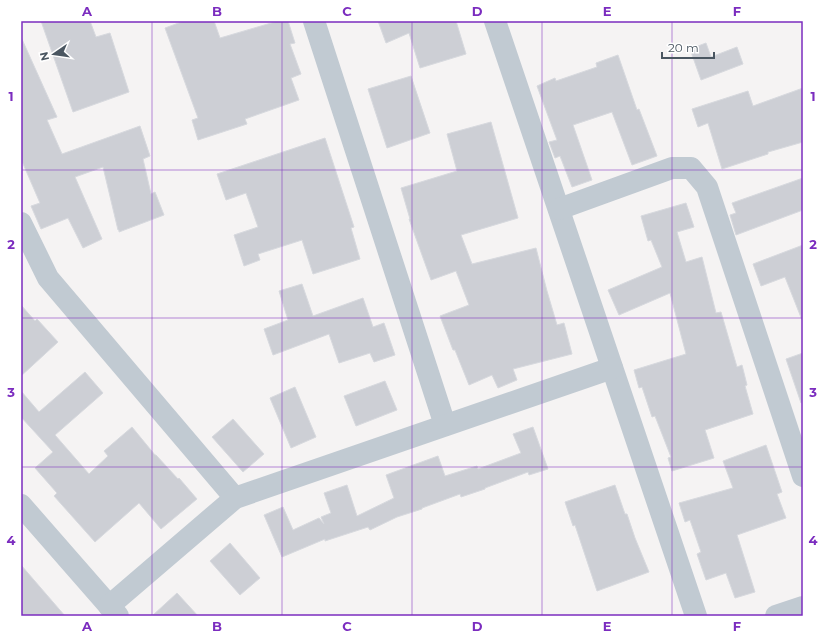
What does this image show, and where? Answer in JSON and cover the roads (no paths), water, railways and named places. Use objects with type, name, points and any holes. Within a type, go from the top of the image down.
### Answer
[{"type":"street","points":[[314,21],[445,425]]},
{"type":"street","points":[[495,21],[696,616]]},
{"type":"street","points":[[559,209],[672,168],[691,168],[708,187],[803,476]]},
{"type":"street","points":[[21,223],[48,278],[235,498]]},
{"type":"street","points":[[21,506],[114,611],[235,498],[612,368]]},
{"type":"street","points":[[776,616],[803,607]]}]
